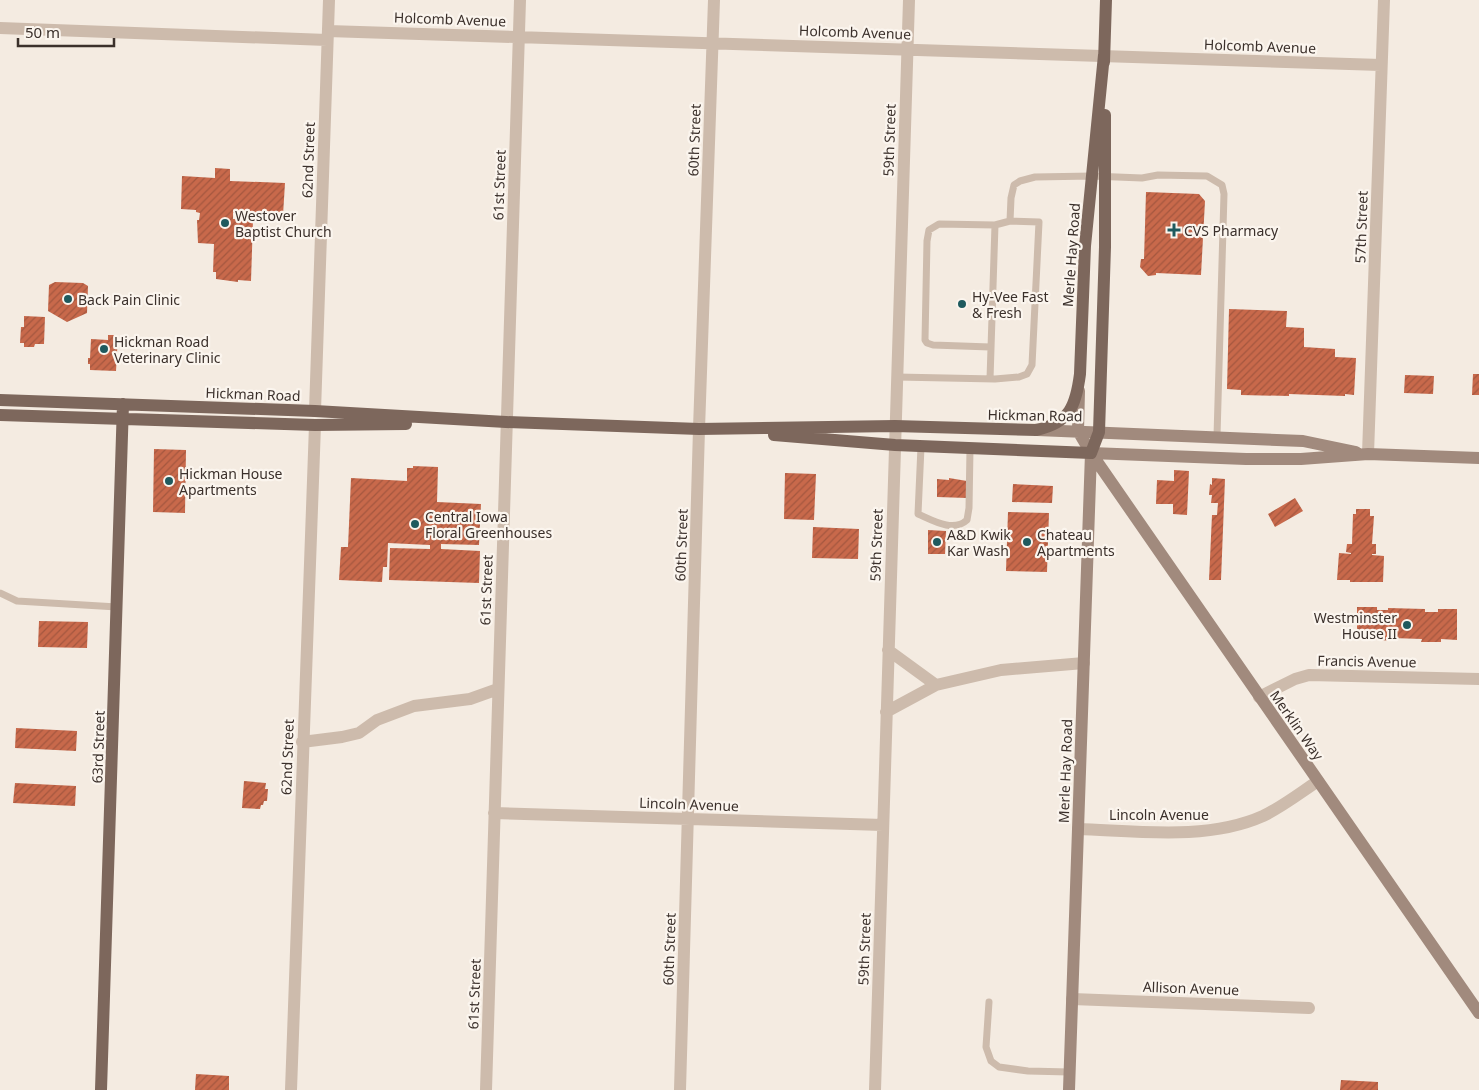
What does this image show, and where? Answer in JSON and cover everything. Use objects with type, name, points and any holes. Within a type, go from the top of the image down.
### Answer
[{"type":"main road","name":"Merle Hay Road","points":[[1069,1090],[1091,453],[1099,432],[1106,247],[1104,55],[1106,0]]},
{"type":"main road","name":"Merle Hay Road","points":[[1078,431],[1085,246],[1104,55]]},
{"type":"main road","points":[[1036,430],[1050,428],[1066,416],[1073,405],[1077,393],[1080,374]]},
{"type":"main road","name":"Hickman Road","points":[[0,400],[315,411],[506,422],[699,429],[921,447],[970,449],[1292,459],[1368,454],[1479,458]]},
{"type":"main road","name":"63rd Street","points":[[101,1090],[123,404]]},
{"type":"main road","name":"Hickman Road","points":[[0,414],[314,426],[506,422]]},
{"type":"main road","name":"Hickman Road","points":[[699,429],[895,426],[1217,436],[1303,441],[1368,454]]},
{"type":"main road","points":[[1078,431],[1091,453]]},
{"type":"main road","name":"Merklin Way","points":[[1091,453],[1479,1013]]},
{"type":"street","name":"62nd Street","points":[[315,411],[329,0]]},
{"type":"street","name":"61st Street","points":[[486,1090],[520,0]]},
{"type":"street","name":"60th Street","points":[[680,1090],[699,429],[714,0]]},
{"type":"street","name":"59th Street","points":[[875,1090],[908,0]]},
{"type":"street","name":"57th Street","points":[[1368,454],[1384,0]]},
{"type":"street","name":"Holcomb Avenue","points":[[0,28],[327,35],[519,36],[1381,65]]},
{"type":"street","name":"62nd Street","points":[[291,1090],[314,426]]},
{"type":"street","points":[[888,650],[936,685]]},
{"type":"street","points":[[886,712],[936,685],[1001,670],[1084,663]]},
{"type":"street","name":"Francis Avenue","points":[[1259,697],[1295,678],[1309,675],[1479,679]]},
{"type":"street","points":[[302,742],[359,733],[377,720],[414,706],[470,699],[498,689]]},
{"type":"street","name":"Lincoln Avenue","points":[[1078,829],[1190,832],[1227,828],[1261,816],[1318,781]]},
{"type":"street","name":"Lincoln Avenue","points":[[494,813],[883,825]]},
{"type":"street","name":"Allison Avenue","points":[[1072,999],[1309,1008]]},
{"type":"lane","points":[[1010,221],[1014,186],[1020,181],[1035,177],[1106,176],[1142,178],[1158,175],[1207,176],[1222,186],[1224,194],[1217,436]]},
{"type":"lane","points":[[897,377],[990,379],[1019,377],[1027,374],[1032,365],[1039,222],[1010,221],[995,225],[939,224],[929,230],[927,241],[925,340],[933,345],[990,347]]},
{"type":"lane","points":[[990,379],[995,225]]},
{"type":"lane","points":[[921,447],[918,514],[944,524],[953,525],[959,525],[967,520],[970,449]]},
{"type":"lane","points":[[0,593],[17,601],[117,607]]},
{"type":"lane","points":[[989,1002],[986,1047],[991,1061],[999,1068],[1069,1072]]},
{"type":"building","name":"Westover Baptist Church","points":[[215,168],[230,169],[230,181],[285,183],[283,215],[233,213],[233,219],[253,220],[251,281],[238,280],[238,282],[216,279],[216,272],[213,272],[214,244],[198,243],[197,220],[199,220],[200,213],[196,212],[196,210],[181,209],[182,176],[215,178]]},
{"type":"building","name":"CVS Pharmacy","points":[[1146,192],[1199,194],[1205,201],[1201,275],[1156,273],[1156,275],[1148,276],[1140,267],[1141,259],[1144,259]]},
{"type":"building","name":"Back Pain Clinic","points":[[55,282],[83,283],[88,286],[87,313],[67,322],[48,311],[49,285]]},
{"type":"building","points":[[1229,309],[1287,311],[1286,327],[1304,328],[1304,347],[1335,349],[1335,357],[1356,358],[1354,395],[1241,395],[1241,390],[1227,389]]},
{"type":"building","points":[[24,316],[45,317],[44,344],[24,347],[24,343],[20,343],[21,327],[24,327]]},
{"type":"building","name":"Hickman Road Veterinary Clinic","points":[[108,335],[118,335],[116,371],[90,370],[88,358],[90,358],[91,339],[108,340]]},
{"type":"building","points":[[1473,374],[1479,374],[1479,395],[1472,395]]},
{"type":"building","points":[[1405,375],[1434,376],[1433,394],[1404,393]]},
{"type":"building","name":"Hickman House Apartments","points":[[154,449],[186,450],[185,513],[153,512]]},
{"type":"building","name":"Central Iowa Floral Greenhouses","points":[[413,466],[438,467],[437,502],[481,504],[479,545],[441,544],[441,549],[480,551],[479,583],[389,580],[390,548],[430,549],[430,545],[388,543],[387,567],[383,567],[382,582],[339,580],[341,547],[348,547],[351,478],[407,481],[407,468],[413,468]]},
{"type":"building","points":[[1174,470],[1189,471],[1187,515],[1173,514],[1173,504],[1156,504],[1157,480],[1174,481]]},
{"type":"building","points":[[785,473],[816,474],[814,520],[784,519]]},
{"type":"building","points":[[949,478],[967,481],[967,498],[937,497],[937,479],[949,480]]},
{"type":"building","points":[[1212,478],[1225,479],[1221,580],[1209,580],[1212,515],[1217,515],[1218,503],[1211,503],[1212,495],[1209,495]]},
{"type":"building","points":[[1013,484],[1053,486],[1052,503],[1012,502]]},
{"type":"building","points":[[1295,498],[1303,511],[1275,527],[1268,514]]},
{"type":"building","points":[[1356,509],[1370,509],[1370,516],[1374,516],[1372,544],[1376,544],[1376,554],[1372,555],[1384,556],[1383,582],[1337,580],[1339,553],[1351,554],[1346,552],[1347,544],[1352,544],[1353,514],[1356,514]]},
{"type":"building","name":"Chateau Apartments","points":[[1008,512],[1049,513],[1047,572],[1006,571]]},
{"type":"building","points":[[813,527],[859,529],[858,559],[812,558]]},
{"type":"building","name":"A&D Kwik Kar Wash","points":[[928,530],[946,531],[945,554],[928,554]]},
{"type":"building","name":"Westminster House II","points":[[1357,607],[1377,607],[1377,610],[1388,610],[1388,608],[1425,609],[1425,612],[1438,612],[1438,609],[1457,609],[1457,640],[1441,639],[1441,642],[1421,642],[1422,639],[1392,638],[1392,641],[1357,638]]},
{"type":"building","points":[[39,621],[88,622],[87,648],[38,647]]},
{"type":"building","points":[[16,728],[77,731],[76,751],[15,748]]},
{"type":"building","points":[[244,781],[266,783],[265,789],[268,789],[267,801],[264,801],[260,809],[242,808]]},
{"type":"building","points":[[15,783],[76,786],[75,806],[13,803]]},
{"type":"building","points":[[196,1074],[229,1076],[229,1090],[195,1090]]},
{"type":"building","points":[[1341,1080],[1378,1082],[1378,1090],[1340,1090]]},
{"type":"place","name":"Westover Baptist Church","points":[[225,223]]},
{"type":"place","name":"CVS Pharmacy","points":[[1174,230]]},
{"type":"place","name":"Back Pain Clinic","points":[[68,299]]},
{"type":"place","name":"Hy-Vee Fast & Fresh","points":[[962,304]]},
{"type":"place","name":"Hickman Road Veterinary Clinic","points":[[104,349]]},
{"type":"place","name":"Hickman House Apartments","points":[[169,481]]},
{"type":"place","name":"Central Iowa Floral Greenhouses","points":[[415,524]]},
{"type":"place","name":"A&D Kwik Kar Wash","points":[[937,542]]},
{"type":"place","name":"Chateau Apartments","points":[[1027,542]]},
{"type":"place","name":"Westminster House II","points":[[1407,625]]}]
